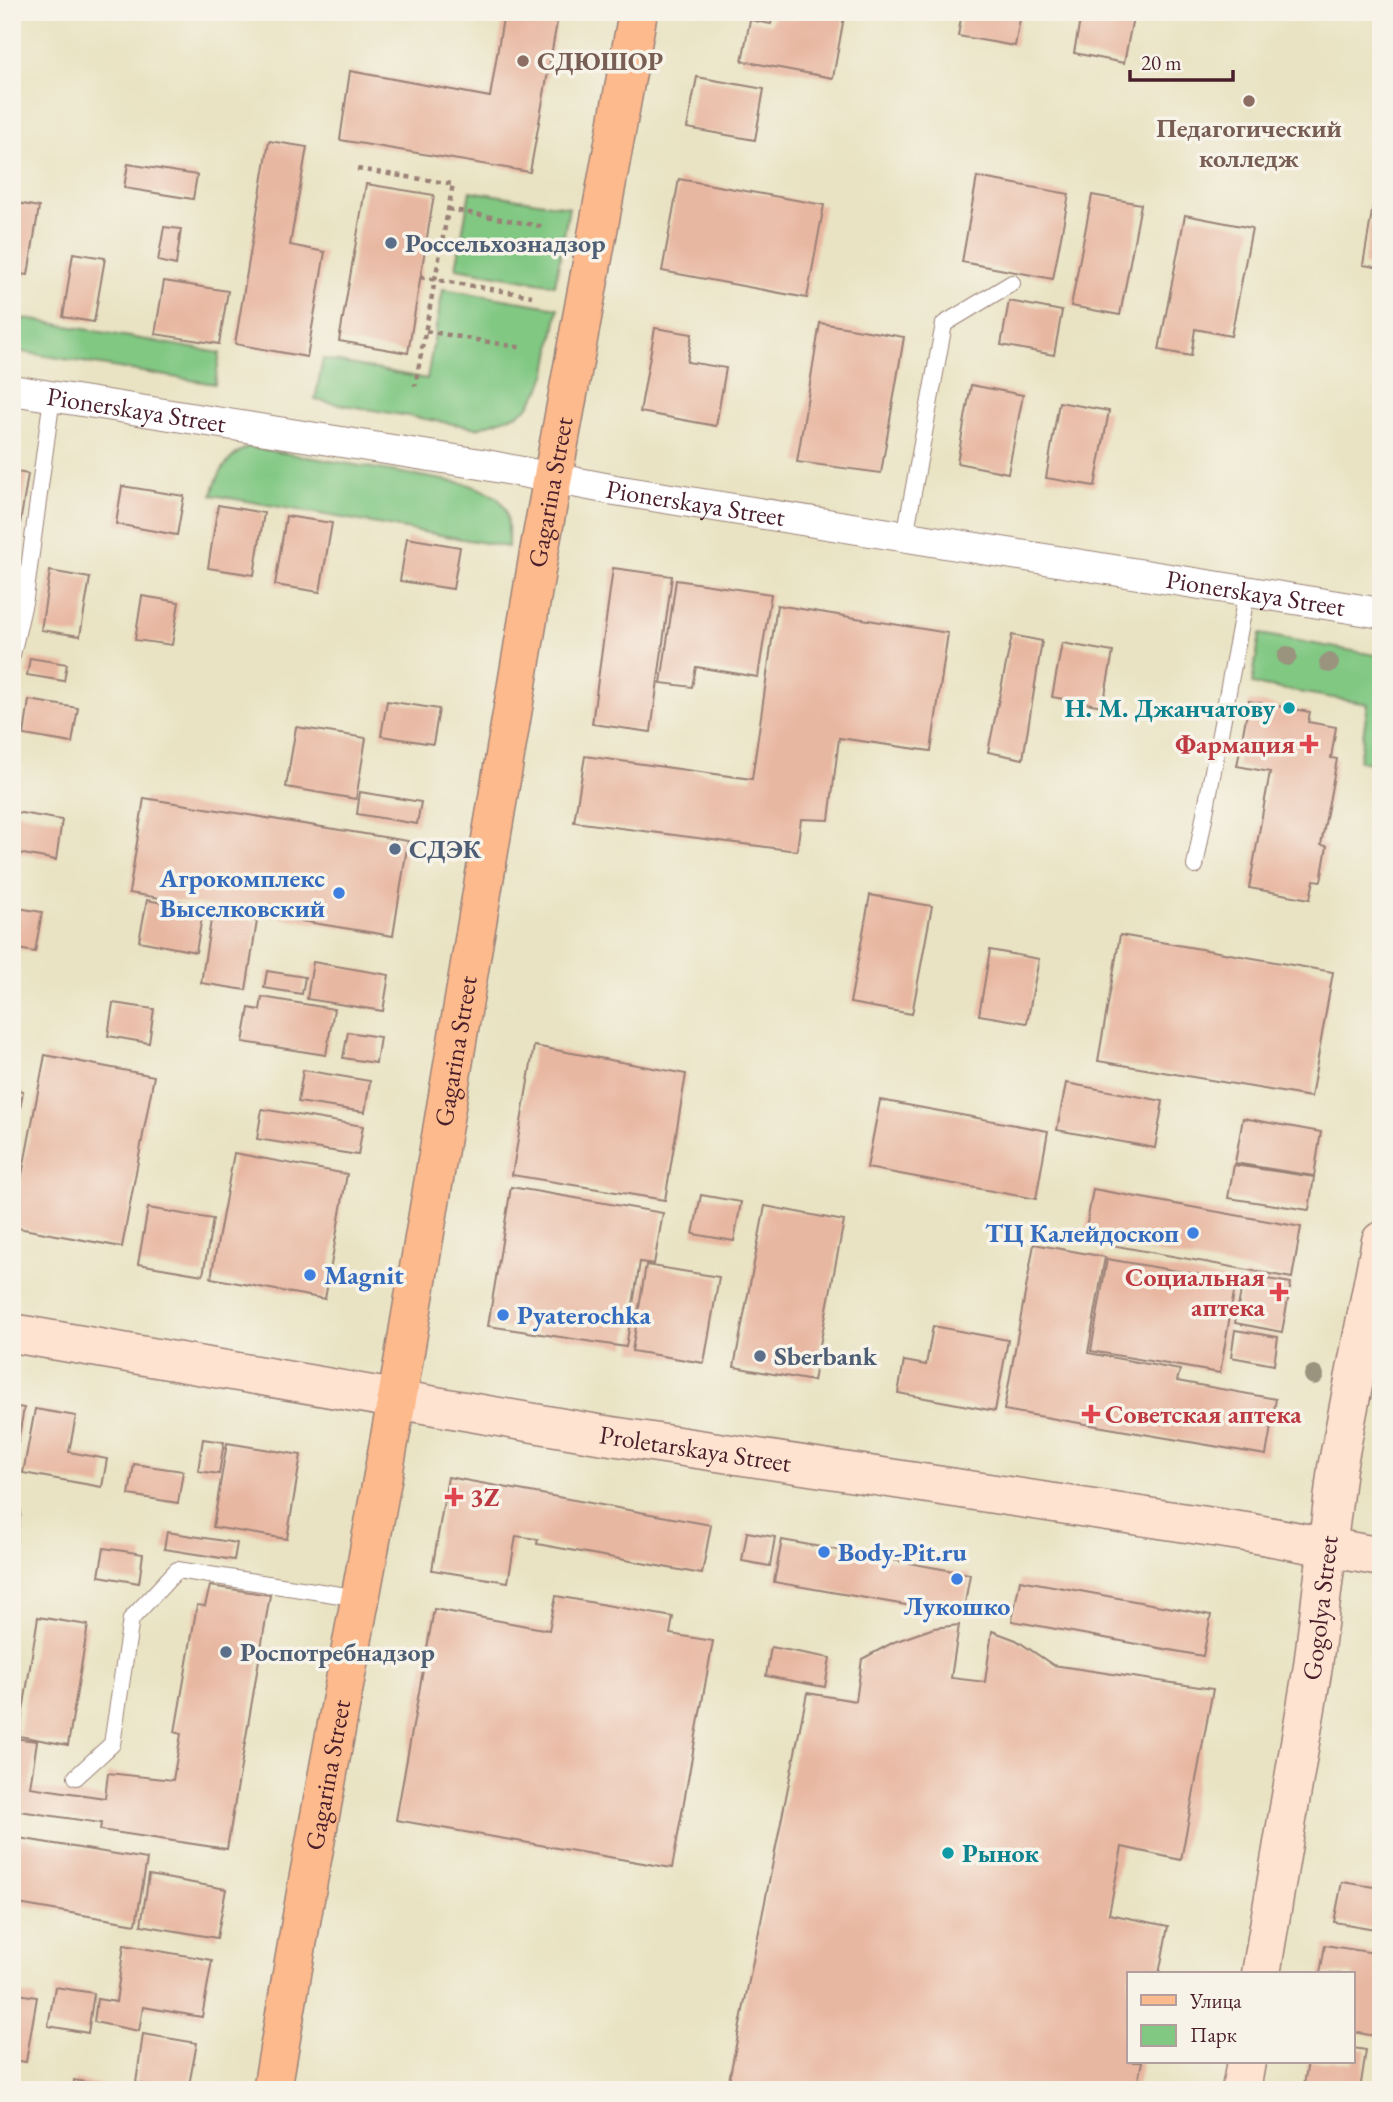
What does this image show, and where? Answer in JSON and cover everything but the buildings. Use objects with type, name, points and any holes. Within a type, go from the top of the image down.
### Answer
[{"type":"main road","name":"Gagarina Street","points":[[272,2090],[397,1399],[540,547],[638,12]]},
{"type":"main road","name":"Gogolya Street","points":[[1261,1972],[1313,1666],[1337,1468],[1381,1241]]},
{"type":"main road","name":"Proletarskaya Street","points":[[12,1333],[598,1434],[1246,1532],[1381,1557]]},
{"type":"main road","points":[[1241,2090],[1246,2064]]},
{"type":"street","name":"Pionerskaya Street","points":[[12,390],[481,464],[1381,613]]},
{"type":"lane","points":[[905,536],[944,324],[1012,283]]},
{"type":"lane","points":[[12,655],[25,598],[52,397]]},
{"type":"lane","points":[[1195,866],[1247,592]]},
{"type":"lane","points":[[76,1777],[112,1744],[131,1619],[177,1570],[360,1598]]},
{"type":"path","points":[[357,169],[453,184],[415,386]]},
{"type":"path","points":[[448,209],[545,227]]},
{"type":"path","points":[[420,277],[532,296]]},
{"type":"path","points":[[426,331],[523,348]]},
{"type":"green space","points":[[470,191],[569,207],[555,285],[456,268]]},
{"type":"green space","points":[[443,289],[558,308],[547,372],[541,388],[528,407],[518,414],[477,428],[315,400],[323,359],[427,379]]},
{"type":"green space","points":[[22,318],[220,353],[215,384],[16,351]]},
{"type":"green space","points":[[248,447],[467,484],[481,489],[503,505],[508,521],[508,547],[212,495],[225,466],[235,455]]},
{"type":"green space","points":[[1260,634],[1381,656],[1381,765],[1359,761],[1368,704],[1252,684]]},
{"type":"place","name":"СДЮШОР","points":[[523,61]]},
{"type":"place","name":"Педагогический колледж","points":[[1249,101]]},
{"type":"place","name":"Россельхознадзор","points":[[391,243]]},
{"type":"place","name":"Н. М. Джанчатову","points":[[1289,708]]},
{"type":"place","name":"Фармация","points":[[1309,744]]},
{"type":"place","name":"СДЭК","points":[[395,849]]},
{"type":"place","name":"Агрокомплекс Выселковский","points":[[339,893]]},
{"type":"place","name":"ТЦ Калейдоскоп","points":[[1193,1233]]},
{"type":"place","name":"Magnit","points":[[310,1275]]},
{"type":"place","name":"Социальная аптека","points":[[1279,1292]]},
{"type":"place","name":"Pyaterochka","points":[[503,1315]]},
{"type":"place","name":"Sberbank","points":[[760,1356]]},
{"type":"place","name":"Советская аптека","points":[[1091,1414]]},
{"type":"place","name":"3Z","points":[[454,1497]]},
{"type":"place","name":"Body-Pit.ru","points":[[824,1552]]},
{"type":"place","name":"Лукошко","points":[[957,1579]]},
{"type":"place","name":"Роспотребнадзор","points":[[226,1652]]},
{"type":"place","name":"Рынок","points":[[948,1853]]}]
